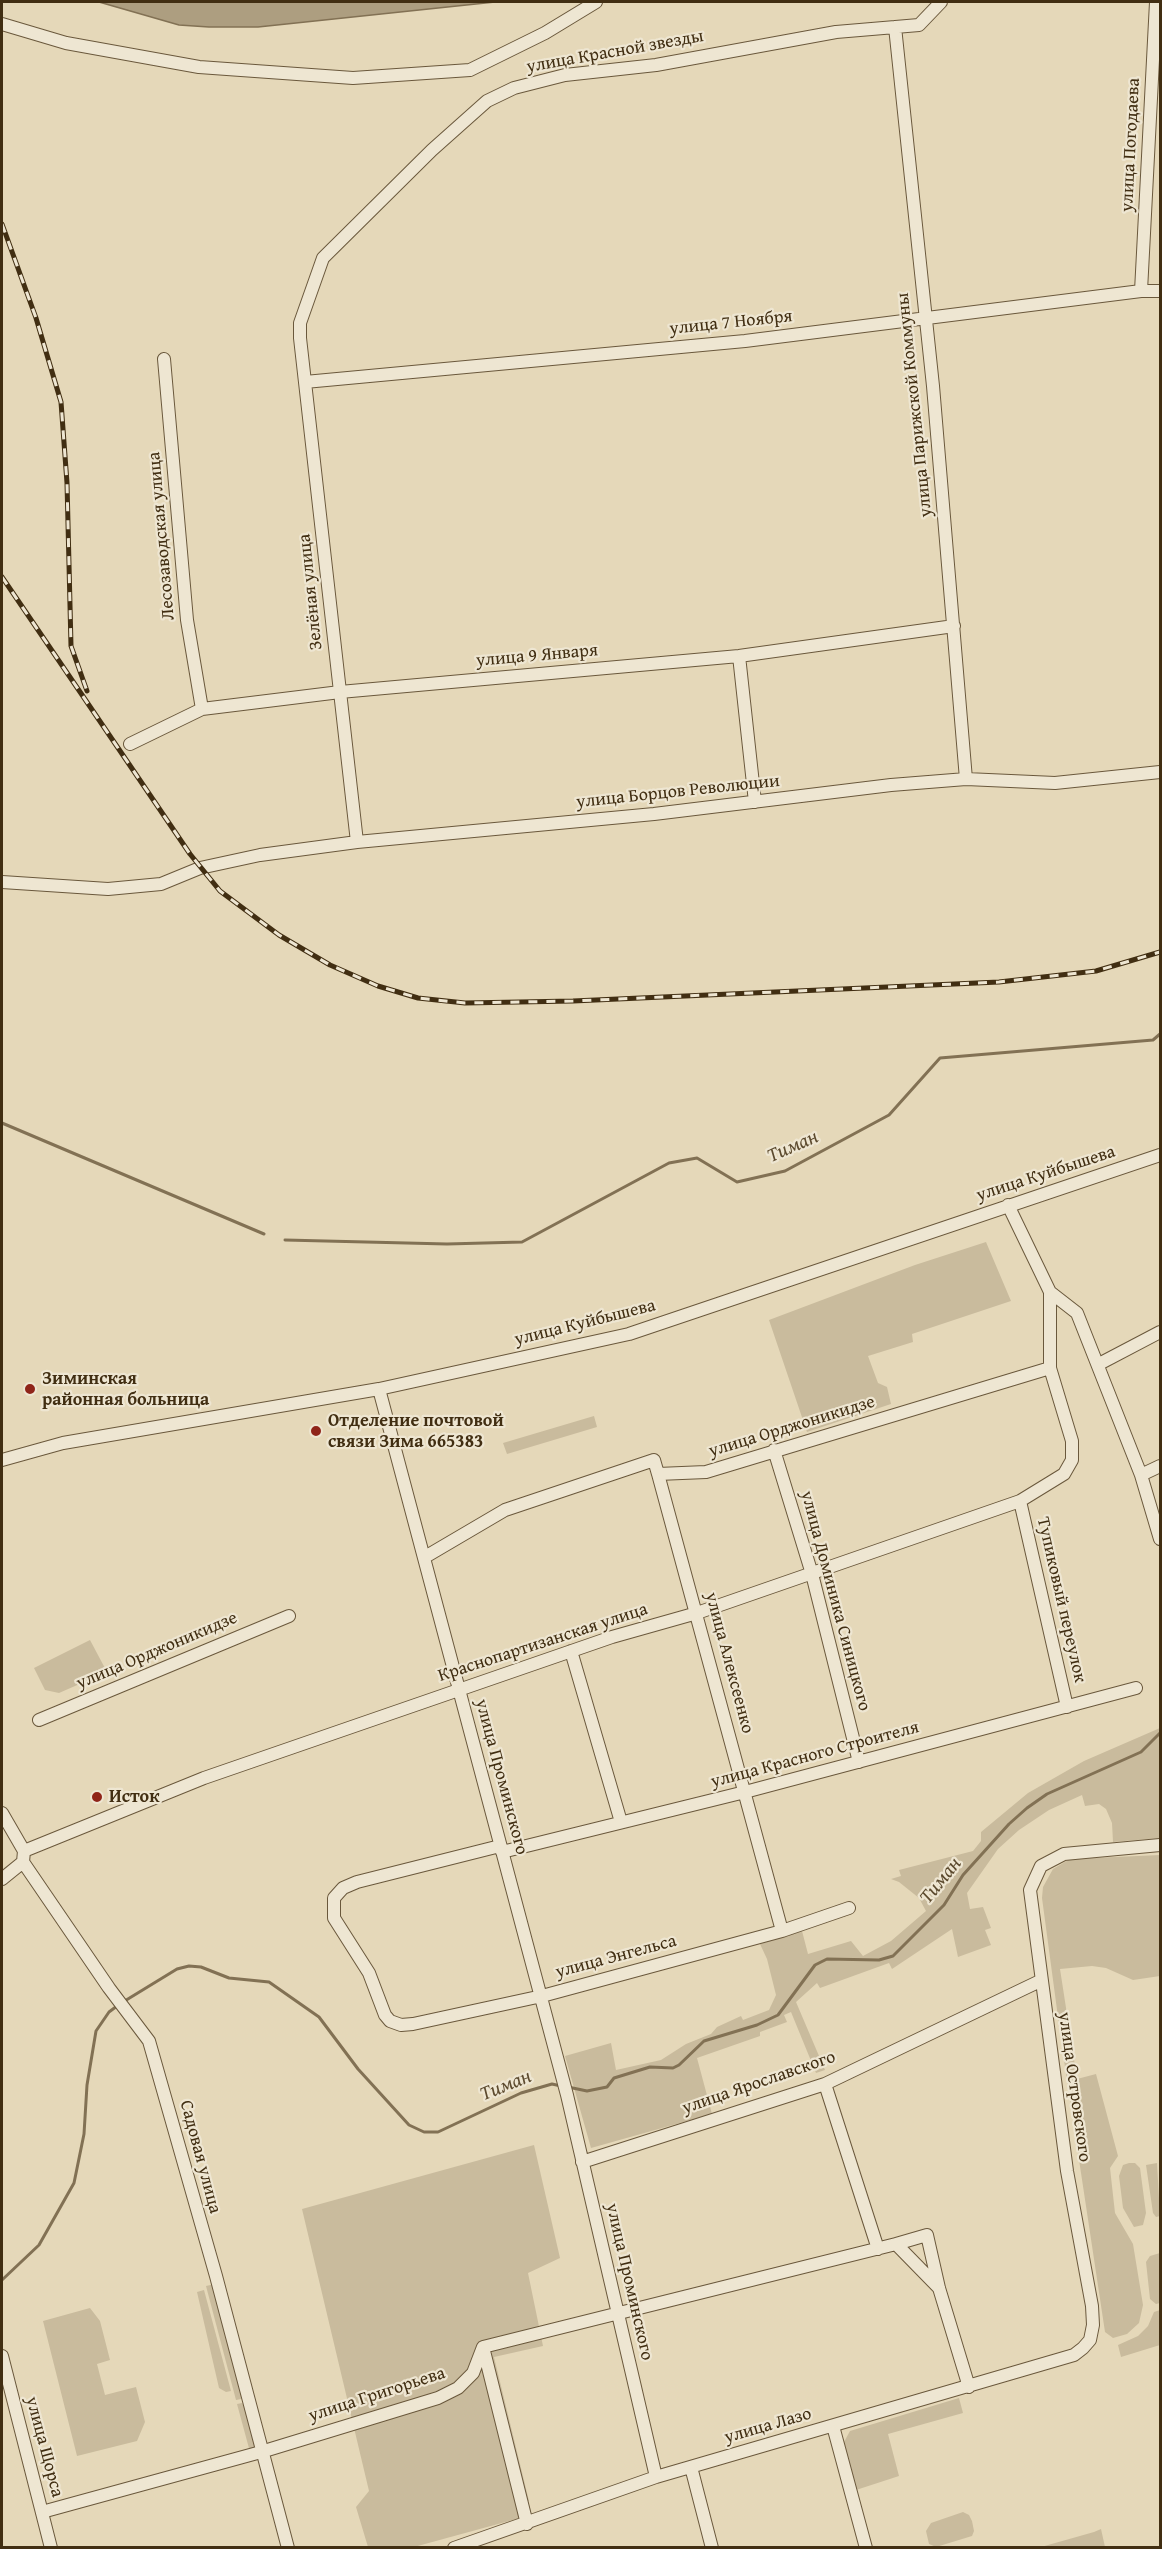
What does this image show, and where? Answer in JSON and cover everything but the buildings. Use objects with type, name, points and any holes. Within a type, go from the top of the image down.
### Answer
[{"type":"street","points":[[2,24],[66,43],[199,67],[353,78],[470,70],[546,33],[596,2]]},
{"type":"street","name":"улица Красной звезды","points":[[300,338],[300,323],[323,258],[440,143],[487,101],[514,88],[565,75],[656,65],[837,32],[919,25],[941,2]]},
{"type":"street","name":"улица Погодаева","points":[[1141,291],[1156,2]]},
{"type":"street","name":"улица Парижской Коммуны","points":[[895,27],[925,317],[966,779]]},
{"type":"street","name":"улица 7 Ноября","points":[[305,382],[745,341],[1141,291],[1161,291]]},
{"type":"street","name":"Зелёная улица","points":[[300,338],[357,842]]},
{"type":"street","name":"Лесозаводская улица","points":[[164,359],[187,620],[202,709]]},
{"type":"street","name":"улица 9 Января","points":[[130,744],[202,709],[340,692],[739,656],[954,626]]},
{"type":"street","points":[[739,656],[755,802]]},
{"type":"street","name":"улица Борцов Революции","points":[[2,882],[108,889],[161,884],[200,868],[260,855],[357,842],[755,802],[891,785],[966,779],[1055,783],[1161,772]]},
{"type":"street","name":"улица Куйбышева","points":[[2,1460],[63,1443],[379,1389],[629,1334],[1161,1155]]},
{"type":"street","points":[[1008,1205],[1050,1292],[1050,1368]]},
{"type":"street","points":[[1050,1292],[1077,1313],[1099,1364],[1161,1539]]},
{"type":"street","points":[[1099,1364],[1161,1332]]},
{"type":"street","name":"улица Орджоникидзе","points":[[425,1557],[505,1510],[654,1460],[658,1474],[706,1472],[1050,1368]]},
{"type":"street","name":"Краснопартизанская улица","points":[[2,1879],[24,1857],[204,1778],[571,1651],[697,1613],[1020,1501],[1056,1480],[1070,1466],[1072,1441],[1050,1368]]},
{"type":"street","name":"улица Проминского","points":[[379,1389],[561,2070],[656,2477]]},
{"type":"street","name":"улица Доминика Синицкого","points":[[774,1450],[812,1574],[859,1762]]},
{"type":"street","points":[[1140,1475],[1161,1466]]},
{"type":"street","name":"улица Алексеенко","points":[[658,1474],[782,1931]]},
{"type":"street","name":"Тупиковый переулок","points":[[1020,1501],[1067,1707]]},
{"type":"street","name":"улица Орджоникидзе","points":[[39,1720],[289,1616]]},
{"type":"street","points":[[571,1651],[621,1822]]},
{"type":"street","name":"улица Красного Строителя","points":[[390,2021],[385,2016],[369,1972],[334,1918],[334,1898],[344,1888],[745,1792],[1136,1688]]},
{"type":"street","name":"Садовая улица","points":[[2,1813],[24,1857],[109,1988],[149,2041],[216,2276],[288,2547]]},
{"type":"street","name":"улица Островского","points":[[1090,2340],[1092,2306],[1067,2171],[1040,1981],[1030,1890],[1041,1866],[1064,1854],[1161,1845]]},
{"type":"street","name":"улица Энгельса","points":[[390,2021],[401,2025],[413,2024],[542,1996],[782,1931],[849,1908]]},
{"type":"street","name":"улица Ярославского","points":[[582,2162],[825,2084],[1040,1981]]},
{"type":"street","points":[[825,2084],[878,2249]]},
{"type":"street","points":[[527,2524],[483,2347],[618,2315],[927,2235],[939,2288],[969,2387]]},
{"type":"street","points":[[896,2244],[939,2288]]},
{"type":"street","name":"улица Лазо","points":[[454,2547],[469,2546],[656,2477],[1074,2355],[1090,2340]]},
{"type":"street","name":"улица Григорьева","points":[[42,2512],[261,2452],[438,2398],[458,2388],[473,2373],[483,2347]]},
{"type":"street","name":"улица Щорса","points":[[2,2356],[51,2547]]},
{"type":"street","points":[[833,2426],[866,2547]]},
{"type":"street","points":[[691,2467],[712,2547]]},
{"type":"shaded area","points":[[99,2],[495,2],[258,27],[209,27],[179,25]]},
{"type":"shaded area","points":[[986,1242],[1011,1301],[912,1334],[913,1342],[868,1356],[878,1383],[887,1387],[891,1404],[807,1432],[769,1320],[915,1265]]},
{"type":"shaded area","points":[[594,1416],[597,1427],[507,1454],[503,1443]]},
{"type":"shaded area","points":[[90,1640],[107,1672],[59,1693],[45,1690],[34,1668]]},
{"type":"shaded area","points":[[1160,1728],[1160,1838],[1113,1842],[1112,1823],[1106,1809],[1099,1804],[1085,1806],[1082,1795],[1049,1810],[1019,1830],[998,1849],[967,1893],[970,1909],[983,1907],[991,1928],[985,1930],[991,1945],[958,1957],[952,1929],[892,1969],[889,1963],[820,1988],[817,1983],[796,2002],[825,2070],[816,2073],[791,2012],[784,2015],[787,2022],[760,2032],[760,2036],[697,2058],[712,2114],[591,2148],[565,2056],[611,2043],[616,2070],[661,2060],[686,2044],[711,2034],[717,2027],[741,2016],[743,2020],[769,2010],[776,1995],[767,1959],[760,1944],[802,1931],[808,1954],[851,1941],[863,1956],[891,1941],[926,1911],[919,1898],[899,1882],[891,1879],[901,1876],[899,1870],[973,1851],[981,1841],[981,1832],[1028,1793],[1084,1761]]},
{"type":"shaded area","points":[[1160,1855],[1160,1976],[1133,1980],[1106,1968],[1092,1966],[1060,1969],[1077,2079],[1096,2074],[1118,2156],[1110,2168],[1115,2213],[1133,2244],[1143,2305],[1139,2323],[1127,2334],[1113,2338],[1105,2332],[1062,2047],[1042,1898],[1043,1887],[1053,1869],[1070,1859]]},
{"type":"shaded area","points":[[534,2145],[560,2258],[528,2273],[543,2346],[494,2357],[529,2501],[517,2505],[520,2518],[414,2547],[368,2547],[356,2507],[369,2491],[302,2209]]},
{"type":"shaded area","points":[[1135,2163],[1140,2168],[1146,2213],[1143,2225],[1134,2227],[1123,2208],[1119,2176],[1123,2165]]},
{"type":"shaded area","points":[[1157,2163],[1160,2216],[1156,2217],[1153,2213],[1146,2165]]},
{"type":"shaded area","points":[[1160,2253],[1160,2303],[1156,2304],[1150,2299],[1146,2262],[1150,2256]]},
{"type":"shaded area","points":[[215,2284],[241,2389],[241,2399],[236,2400],[206,2286]]},
{"type":"shaded area","points":[[204,2290],[231,2391],[226,2392],[219,2388],[197,2292]]},
{"type":"shaded area","points":[[90,2308],[100,2321],[110,2360],[97,2364],[105,2395],[136,2387],[145,2422],[137,2441],[77,2456],[43,2321]]},
{"type":"shaded area","points":[[1160,2310],[1160,2345],[1121,2357],[1118,2345],[1138,2336],[1148,2326],[1154,2312]]},
{"type":"shaded area","points":[[959,2398],[963,2413],[888,2434],[899,2476],[856,2490],[844,2442],[850,2431]]},
{"type":"shaded area","points":[[242,2403],[247,2411],[258,2450],[250,2452],[237,2404]]},
{"type":"shaded area","points":[[963,2512],[969,2515],[972,2521],[974,2531],[972,2536],[936,2547],[929,2544],[926,2531],[931,2523]]},
{"type":"shaded area","points":[[1101,2529],[1105,2547],[1041,2547],[1094,2532]]},
{"type":"waterway","name":"Тиман","points":[[285,1240],[447,1244],[522,1242],[669,1163],[697,1158],[737,1182],[785,1171],[889,1115],[940,1058],[1153,1040],[1160,1034]]},
{"type":"waterway","points":[[2,1123],[264,1234]]},
{"type":"waterway","name":"Тиман","points":[[568,2087],[587,2091],[607,2087],[614,2078],[650,2067],[673,2068],[704,2041],[757,2025],[778,2015],[815,1965],[827,1959],[879,1960],[893,1956],[944,1905],[963,1875],[1009,1824],[1027,1808],[1047,1794],[1141,1752],[1160,1733]]},
{"type":"waterway","name":"Тиман","points":[[123,2002],[177,1969],[189,1966],[201,1967],[229,1978],[269,1982],[319,2017],[358,2069],[409,2125],[424,2132],[438,2132],[521,2093],[552,2084],[561,2086]]},
{"type":"waterway","name":"Тиман","points":[[2,2280],[39,2245],[74,2183],[84,2134],[87,2085],[96,2031],[109,2012],[117,2006]]},
{"type":"railway","points":[[2,224],[36,318],[61,402],[67,483],[71,646],[87,691]]},
{"type":"railway","points":[[2,577],[190,854],[220,891],[279,935],[330,965],[378,986],[418,998],[465,1003],[573,1001],[999,982],[1096,971],[1160,952]]},
{"type":"place","name":"Зиминская районная больница","points":[[30,1389]]},
{"type":"place","name":"Отделение почтовой связи Зима 665383","points":[[316,1431]]},
{"type":"place","name":"Исток","points":[[97,1797]]}]
